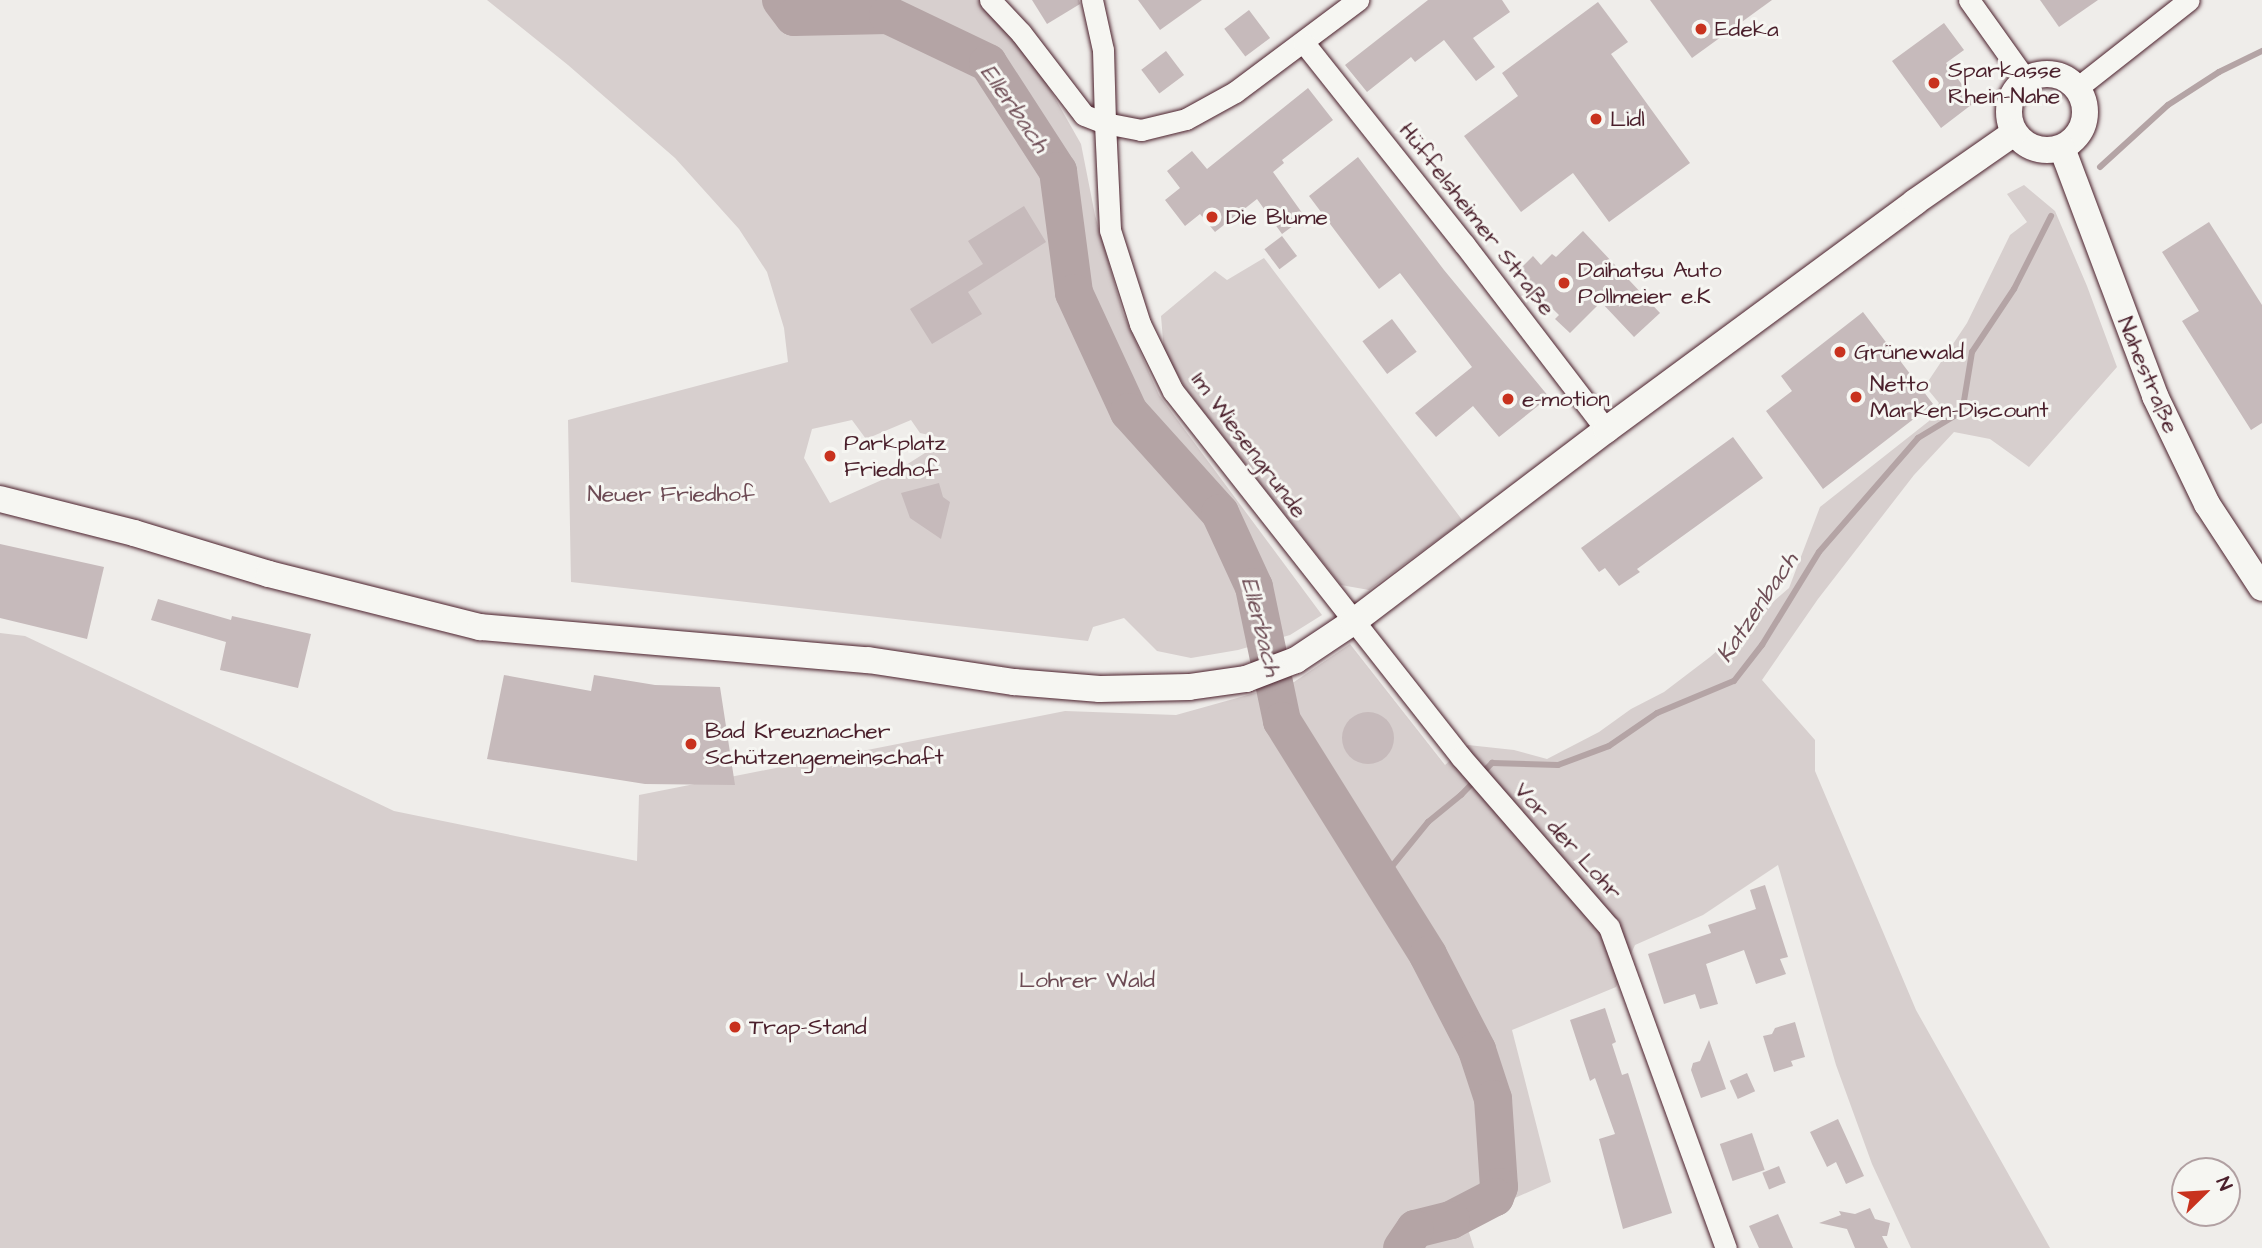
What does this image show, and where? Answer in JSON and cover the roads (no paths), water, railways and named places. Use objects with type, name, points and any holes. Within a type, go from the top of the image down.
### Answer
[{"type":"main road","points":[[2048,74],[2069,80],[2077,88],[2083,99],[2084,122],[2071,142],[2062,148],[2035,149],[2014,134],[2010,122],[2011,99],[2026,80],[2048,74]]},
{"type":"main road","points":[[0,499],[134,533],[269,574],[480,627],[868,660],[1028,683],[1087,688],[1189,687],[1246,679],[1296,660],[1353,622],[1606,430],[1915,202],[2014,134]]},
{"type":"main road","name":"Nahestraße","points":[[2062,148],[2155,397],[2207,504],[2262,588]]},
{"type":"street","points":[[990,0],[1021,33],[1084,114],[1104,123],[1141,130],[1186,119],[1235,92],[1358,0]]},
{"type":"street","name":"Im Wiesengrunde","points":[[1092,0],[1103,50],[1110,230],[1140,324],[1173,391],[1353,622]]},
{"type":"street","points":[[1969,0],[2026,80]]},
{"type":"street","points":[[2077,88],[2189,0]]},
{"type":"street","name":"Hüffelsheimer Straße","points":[[1304,43],[1457,235],[1606,430]]},
{"type":"street","name":"Vor der Lohr","points":[[1353,622],[1503,808],[1609,927],[1726,1248]]},
{"type":"waterway","name":"Ellerbach","points":[[781,0],[794,17],[888,15],[988,63],[1058,171],[1074,293],[1129,412],[1220,513],[1254,587],[1282,721],[1428,955],[1477,1050],[1493,1099],[1499,1187],[1495,1197],[1451,1220],[1415,1229],[1402,1248]]},
{"type":"waterway","name":"Katzenbach","points":[[2100,167],[2168,105],[2219,72],[2262,51]]},
{"type":"waterway","name":"Katzenbach","points":[[1380,881],[1428,822],[1461,795],[1492,763],[1558,765],[1609,746],[1657,713],[1734,681],[1762,645],[1819,552],[1918,438],[1956,415],[1963,407],[1972,352],[2014,289],[2051,216]]},
{"type":"place","name":"Edeka","points":[[1701,29]]},
{"type":"place","name":"Sparkasse Rhein-Nahe","points":[[1934,83]]},
{"type":"place","name":"Lidl","points":[[1596,119]]},
{"type":"place","name":"Die Blume","points":[[1212,217]]},
{"type":"place","name":"Daihatsu Auto Pollmeier e.K","points":[[1564,283]]},
{"type":"place","name":"Grünewald","points":[[1840,352]]},
{"type":"place","name":"Netto Marken-Discount","points":[[1856,397]]},
{"type":"place","name":"e-motion","points":[[1508,399]]},
{"type":"place","name":"Parkplatz Friedhof","points":[[830,456]]},
{"type":"place","name":"Bad Kreuznacher Schützengemeinschaft","points":[[691,744]]},
{"type":"place","name":"Trap-Stand","points":[[735,1027]]},
{"type":"park label","name":"Neuer Friedhof","points":[[671,494]]},
{"type":"park label","name":"Lohrer Wald","points":[[1087,980]]}]
